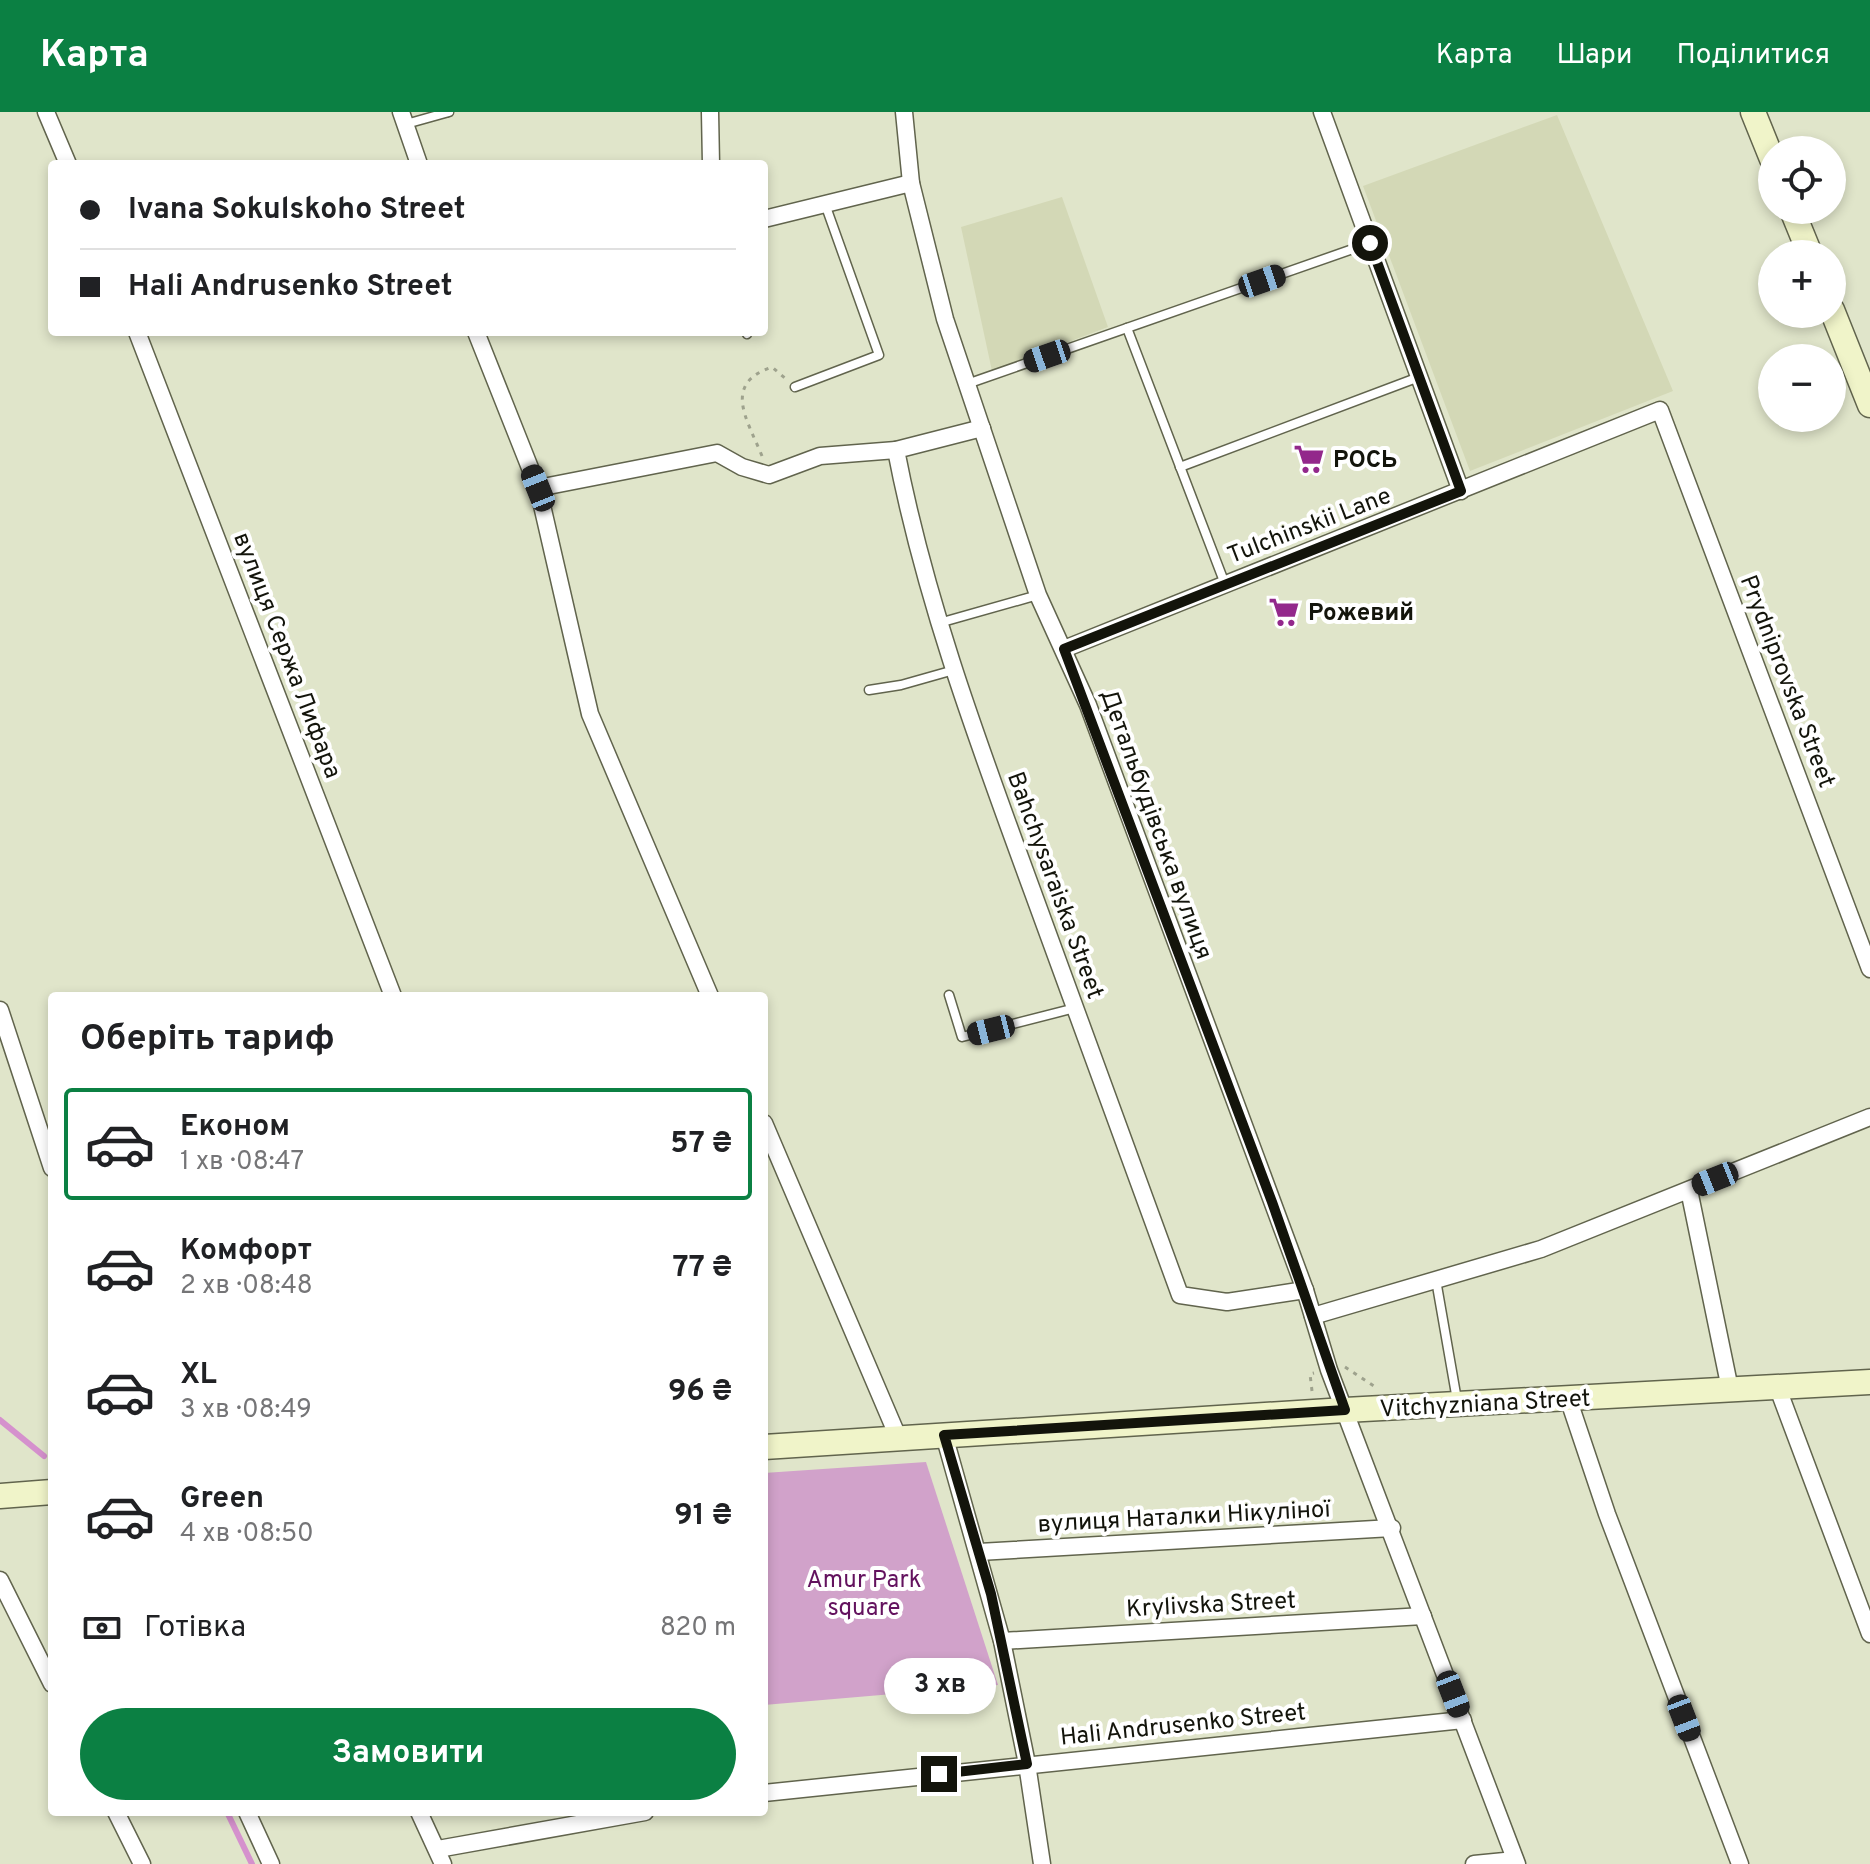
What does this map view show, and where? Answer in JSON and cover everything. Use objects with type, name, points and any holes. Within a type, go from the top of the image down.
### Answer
[{"type":"street","points":[[46,112],[66,160]]},
{"type":"street","points":[[710,112],[711,160]]},
{"type":"street","name":"Детальбудівська вулиця","points":[[904,112],[911,183],[945,319],[1038,595],[1064,649],[1305,1290],[1329,1370],[1392,1528],[1516,1862]]},
{"type":"street","points":[[1322,112],[1461,491]]},
{"type":"street","points":[[1753,112],[1763,136]]},
{"type":"street","points":[[403,118],[418,160]]},
{"type":"street","points":[[768,218],[911,183]]},
{"type":"street","points":[[1839,328],[1870,405]]},
{"type":"street","name":"вулиця Сержа Лифара","points":[[139,336],[391,992]]},
{"type":"street","points":[[478,336],[538,488],[590,714],[708,992]]},
{"type":"street","name":"Tulchinskii Lane","points":[[1064,649],[1660,410]]},
{"type":"street","name":"Prydniprovska Street","points":[[1660,410],[1870,969]]},
{"type":"street","points":[[538,488],[717,453],[742,467],[769,475],[820,456],[896,450],[982,428]]},
{"type":"street","name":"Bahchysaraiska Street","points":[[896,450],[912,532],[938,623],[1180,1295],[1227,1302],[1305,1290]]},
{"type":"street","points":[[0,1010],[48,1156]]},
{"type":"street","points":[[1313,1316],[1541,1249],[1870,1117]]},
{"type":"street","points":[[768,1132],[898,1437]]},
{"type":"street","points":[[1689,1190],[1730,1389]]},
{"type":"street","name":"Vitchyzniana Street","points":[[768,1447],[1345,1410],[1870,1382]]},
{"type":"street","points":[[1777,1386],[1870,1634]]},
{"type":"street","points":[[1568,1398],[1607,1514],[1740,1864]]},
{"type":"street","points":[[944,1435],[1002,1641],[1027,1764],[1042,1864]]},
{"type":"street","points":[[0,1496],[48,1492]]},
{"type":"street","name":"вулиця Наталки Нікуліної","points":[[979,1552],[1392,1528]]},
{"type":"street","points":[[0,1580],[48,1676]]},
{"type":"street","name":"Krylivska Street","points":[[1002,1641],[1423,1616]]},
{"type":"street","name":"Hali Andrusenko Street","points":[[768,1793],[1463,1720]]},
{"type":"street","points":[[118,1816],[142,1864]]},
{"type":"street","points":[[249,1816],[271,1864]]},
{"type":"street","points":[[421,1816],[441,1856],[626,1816]]},
{"type":"street","points":[[1474,1864],[1516,1862]]},
{"type":"lane","points":[[403,118],[449,112]]},
{"type":"lane","points":[[795,387],[879,355],[825,204]]},
{"type":"lane","points":[[967,384],[1370,243]]},
{"type":"lane","points":[[1127,328],[1225,584]]},
{"type":"lane","points":[[1180,467],[1419,377]]},
{"type":"lane","points":[[938,623],[1038,595]]},
{"type":"lane","points":[[869,690],[901,685],[954,670]]},
{"type":"lane","points":[[949,995],[962,1037],[1075,1008]]},
{"type":"lane","points":[[1436,1279],[1458,1406]]},
{"type":"path","points":[[769,475],[742,402],[743,386],[753,374],[772,367],[795,387]]},
{"type":"shaded area","points":[[1557,115],[1673,391],[1470,471],[1363,186]]},
{"type":"shaded area","points":[[1062,197],[1108,327],[992,371],[961,227]]},
{"type":"green space","name":"Amur Park square","points":[[926,1462],[998,1685],[768,1705],[768,1473]]},
{"type":"waterway","points":[[0,1420],[44,1456]]},
{"type":"waterway","points":[[229,1816],[252,1864]]},
{"type":"place","name":"РОСЬ","points":[[1309,459]]},
{"type":"place","name":"Рожевий","points":[[1284,612]]},
{"type":"route","points":[[939,1774],[1027,1764],[991,1594],[944,1435],[1345,1410],[1329,1370],[1305,1290],[1088,705],[1064,649],[1461,491],[1370,243]]}]
